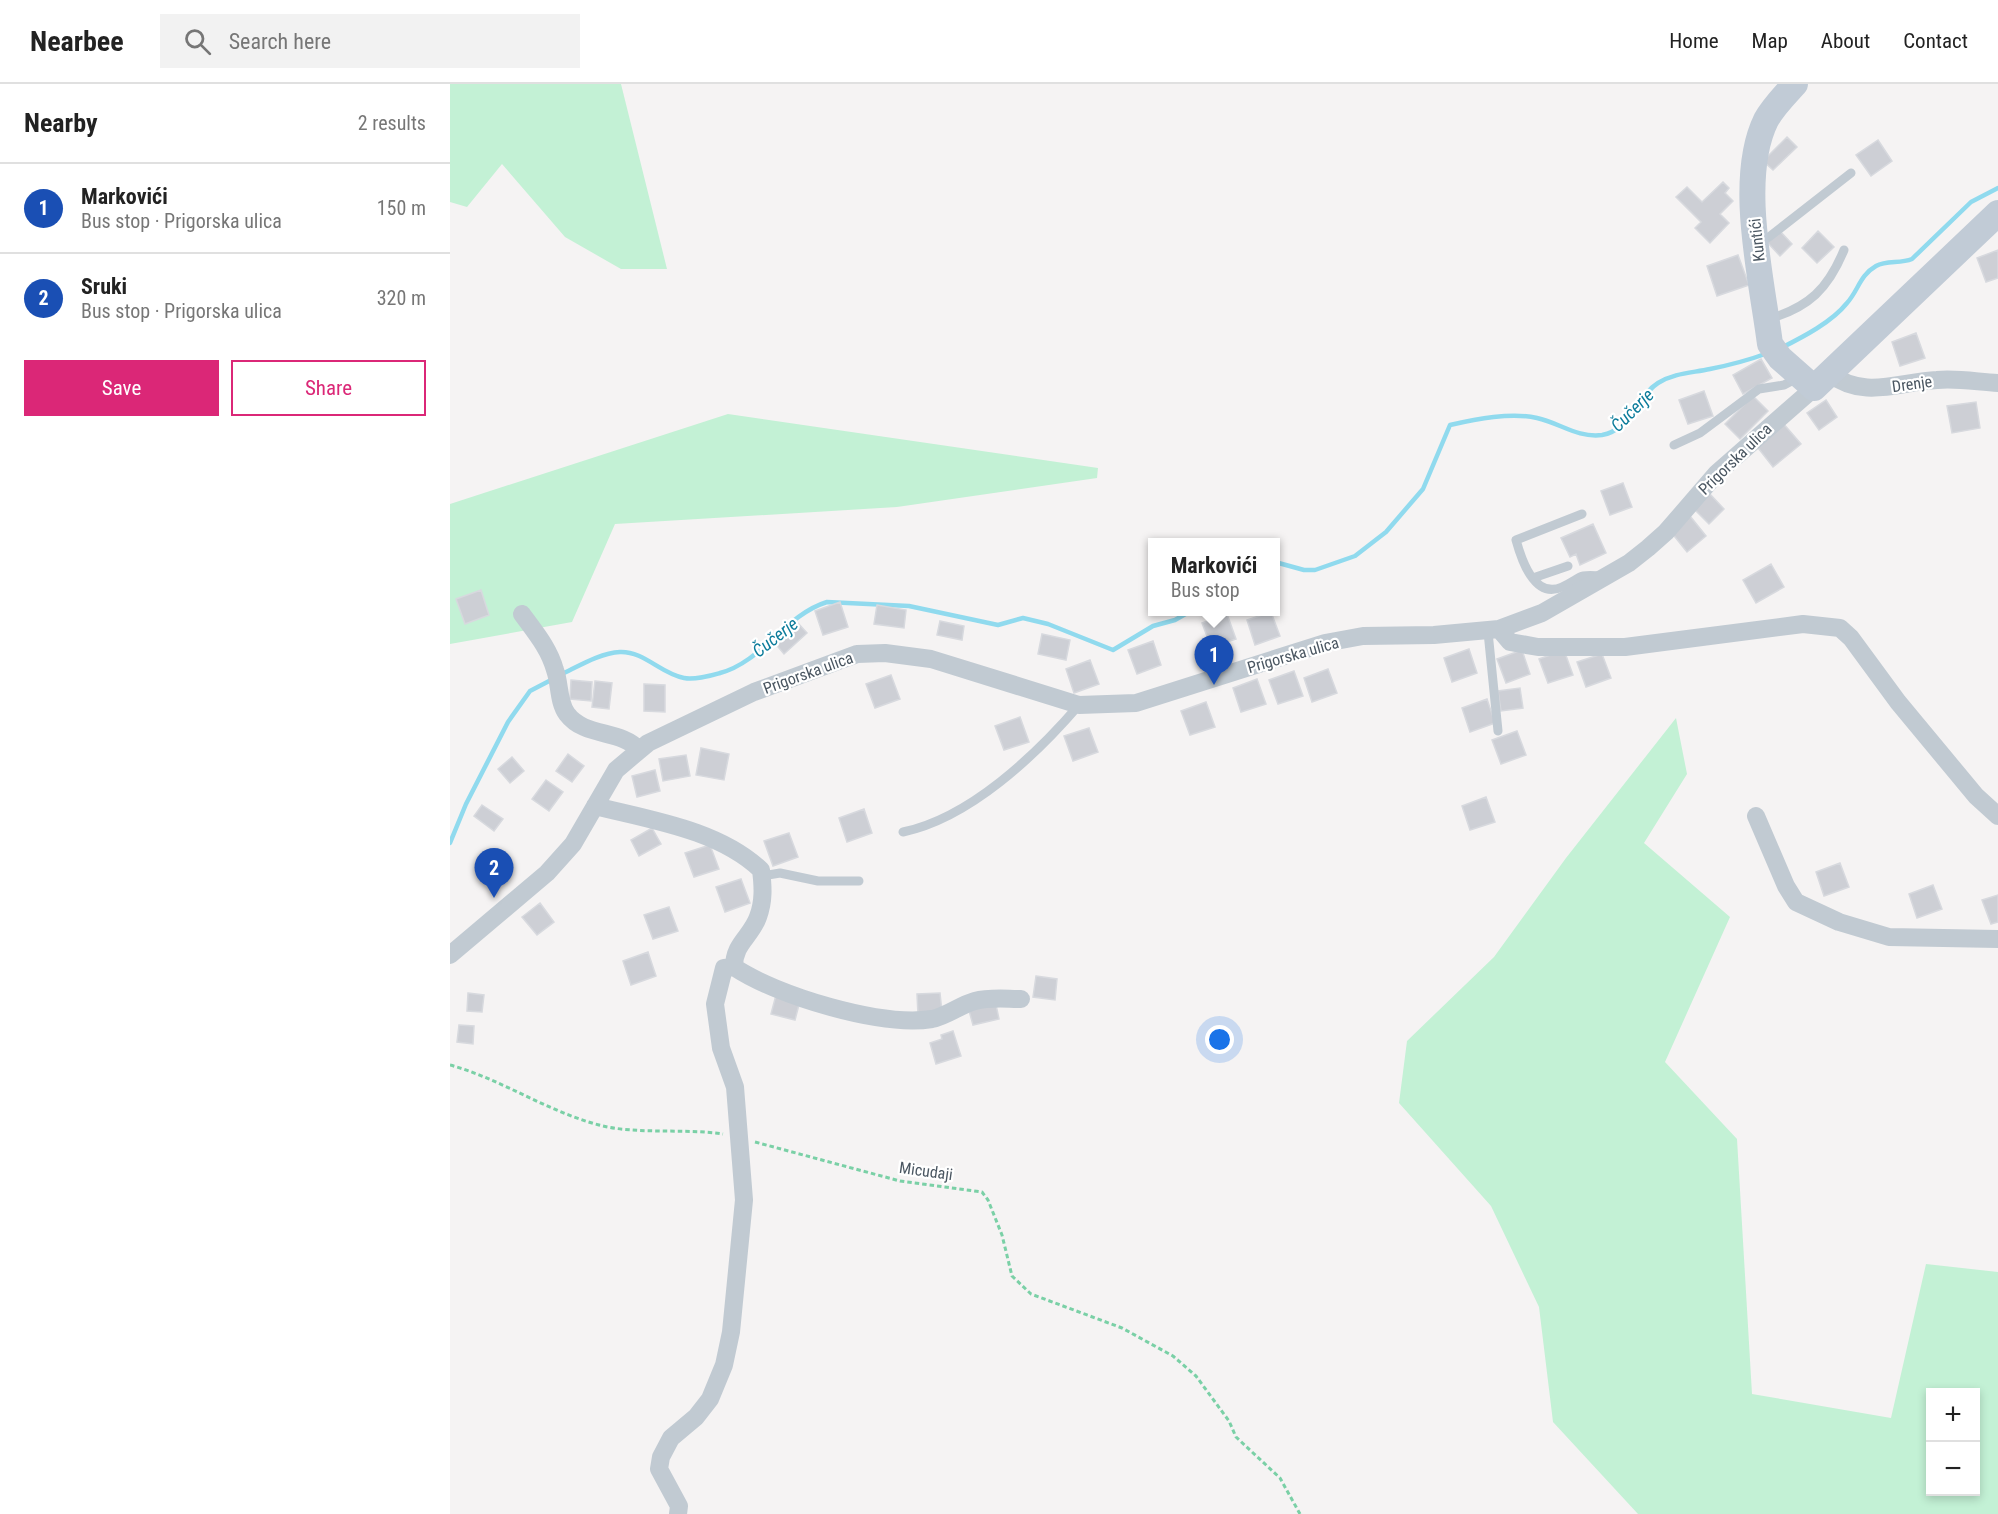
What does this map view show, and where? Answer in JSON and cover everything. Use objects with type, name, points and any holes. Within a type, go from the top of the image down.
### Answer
[{"type":"street","name":"Kuntići","points":[[1772,340],[1756,243],[1751,185],[1757,146],[1766,119],[1795,84]]},
{"type":"street","name":"Prigorska ulica","points":[[454,948],[546,873],[573,844],[616,770],[639,750],[672,731],[754,692],[856,654],[885,653],[931,659],[1079,705],[1136,703],[1325,643],[1363,636],[1493,630],[1542,613],[1629,563],[1666,532],[1717,473],[1815,379],[1998,213]]},
{"type":"street","points":[[1772,340],[1815,379]]},
{"type":"street","name":"Drenje","points":[[1815,379],[1880,388],[1938,380],[1998,383]]},
{"type":"street","points":[[522,614],[542,640],[551,658],[559,682],[561,701],[568,716],[601,735],[627,739],[639,750]]},
{"type":"street","points":[[1493,630],[1510,642],[1538,647],[1625,647],[1803,624],[1840,628],[1851,638],[1898,702],[1976,796],[1998,816]]},
{"type":"street","points":[[595,806],[662,822],[744,853],[761,870],[764,892],[758,918],[734,954],[734,967]]},
{"type":"street","points":[[1756,816],[1786,886],[1796,902],[1839,922],[1889,937],[1998,939]]},
{"type":"street","points":[[678,1514],[679,1506],[659,1468],[661,1457],[671,1438],[696,1417],[710,1399],[724,1365],[731,1332],[744,1200],[735,1087],[721,1048],[715,1004],[724,968],[734,967],[756,981],[841,1009],[901,1021],[935,1018],[975,1000],[1021,999]]},
{"type":"lane","points":[[1756,243],[1769,237],[1851,173]]},
{"type":"lane","points":[[1772,340],[1794,311],[1809,300],[1830,278],[1844,250]]},
{"type":"lane","points":[[1674,445],[1700,433],[1759,389],[1815,379]]},
{"type":"lane","points":[[1582,514],[1516,540],[1523,563],[1533,578],[1543,587],[1560,588],[1581,575],[1603,577]]},
{"type":"lane","points":[[1533,578],[1568,566]]},
{"type":"lane","points":[[1493,630],[1498,731]]},
{"type":"lane","points":[[903,831],[921,828],[974,800],[1028,758],[1079,705]]},
{"type":"lane","points":[[762,876],[780,873],[818,881],[859,881]]},
{"type":"path","name":"Micudaji","points":[[450,1065],[471,1071],[544,1106],[601,1126],[720,1133],[900,1181],[982,1192],[988,1200],[1002,1235],[1012,1276],[1031,1294],[1122,1328],[1173,1356],[1196,1376],[1229,1421],[1236,1437],[1280,1478],[1300,1514]]},
{"type":"green space","points":[[450,84],[621,84],[667,269],[621,269],[565,237],[502,164],[467,207],[450,202]]},
{"type":"green space","points":[[728,414],[1098,468],[1097,478],[897,507],[615,524],[572,622],[450,644],[450,504]]},
{"type":"green space","points":[[1676,718],[1687,774],[1644,843],[1730,917],[1665,1062],[1737,1139],[1752,1394],[1891,1418],[1926,1264],[1998,1272],[1998,1514],[1638,1514],[1553,1422],[1539,1307],[1491,1206],[1399,1103],[1407,1041],[1494,957],[1566,858]]},
{"type":"building","points":[[1787,137],[1797,147],[1773,170],[1763,161]]},
{"type":"building","points":[[1878,140],[1892,161],[1871,176],[1856,155]]},
{"type":"building","points":[[1723,182],[1729,188],[1725,193],[1733,201],[1720,214],[1729,223],[1710,243],[1695,228],[1701,222],[1676,197],[1687,187],[1702,202]]},
{"type":"building","points":[[1779,230],[1792,244],[1780,256],[1767,242]]},
{"type":"building","points":[[1818,231],[1834,247],[1817,263],[1802,248]]},
{"type":"building","points":[[1998,250],[1998,278],[1986,282],[1977,258]]},
{"type":"building","points":[[1738,255],[1749,285],[1717,296],[1707,266]]},
{"type":"building","points":[[1916,333],[1925,358],[1900,366],[1892,342]]},
{"type":"building","points":[[1761,359],[1772,378],[1743,394],[1733,375]]},
{"type":"building","points":[[1704,391],[1713,416],[1688,424],[1679,400]]},
{"type":"building","points":[[1753,396],[1768,411],[1740,439],[1725,424]]},
{"type":"building","points":[[1826,400],[1837,417],[1819,430],[1807,413]]},
{"type":"building","points":[[1976,402],[1980,428],[1952,433],[1947,406]]},
{"type":"building","points":[[1782,422],[1801,444],[1773,467],[1755,444]]},
{"type":"building","points":[[1623,483],[1632,507],[1610,515],[1601,491]]},
{"type":"building","points":[[1709,493],[1724,509],[1709,524],[1693,508]]},
{"type":"building","points":[[1690,516],[1706,536],[1687,552],[1671,532]]},
{"type":"building","points":[[1593,524],[1606,553],[1580,565],[1576,554],[1570,557],[1561,538]]},
{"type":"building","points":[[1771,564],[1784,587],[1756,603],[1743,580]]},
{"type":"building","points":[[481,590],[489,615],[465,624],[456,599]]},
{"type":"building","points":[[840,602],[848,627],[823,635],[815,611]]},
{"type":"building","points":[[877,605],[906,610],[904,628],[874,624]]},
{"type":"building","points":[[1228,616],[1236,639],[1211,647],[1202,623]]},
{"type":"building","points":[[1259,616],[1272,616],[1280,636],[1255,645],[1247,620]]},
{"type":"building","points":[[940,621],[964,626],[962,640],[937,635]]},
{"type":"building","points":[[797,622],[807,633],[784,654],[774,642]]},
{"type":"building","points":[[1042,634],[1070,640],[1066,660],[1038,654]]},
{"type":"building","points":[[1153,641],[1161,665],[1137,674],[1128,650]]},
{"type":"building","points":[[1469,649],[1477,673],[1452,682],[1444,658]]},
{"type":"building","points":[[1522,650],[1530,674],[1506,683],[1497,659]]},
{"type":"building","points":[[1564,650],[1573,675],[1548,683],[1539,659]]},
{"type":"building","points":[[1602,654],[1611,678],[1586,687],[1577,662]]},
{"type":"building","points":[[1090,660],[1099,684],[1074,693],[1066,669]]},
{"type":"building","points":[[1328,669],[1337,693],[1312,702],[1304,678]]},
{"type":"building","points":[[1294,671],[1303,696],[1278,704],[1269,680]]},
{"type":"building","points":[[891,675],[900,699],[875,708],[866,684]]},
{"type":"building","points":[[1257,679],[1266,704],[1241,712],[1233,688]]},
{"type":"building","points":[[571,680],[592,682],[591,701],[570,699]]},
{"type":"building","points":[[595,681],[612,683],[609,709],[592,707]]},
{"type":"building","points":[[644,684],[665,685],[665,712],[644,711]]},
{"type":"building","points":[[1520,688],[1523,708],[1501,711],[1498,691]]},
{"type":"building","points":[[1487,699],[1495,723],[1470,732],[1462,708]]},
{"type":"building","points":[[1206,702],[1215,727],[1190,735],[1181,711]]},
{"type":"building","points":[[1020,717],[1029,742],[1004,750],[995,726]]},
{"type":"building","points":[[1089,728],[1098,752],[1073,761],[1064,736]]},
{"type":"building","points":[[1517,731],[1526,755],[1501,764],[1492,740]]},
{"type":"building","points":[[701,748],[729,754],[724,780],[696,775]]},
{"type":"building","points":[[568,754],[584,766],[572,782],[556,771]]},
{"type":"building","points":[[686,755],[690,776],[663,781],[659,759]]},
{"type":"building","points":[[512,757],[524,771],[510,783],[498,769]]},
{"type":"building","points":[[655,770],[660,791],[637,797],[632,776]]},
{"type":"building","points":[[546,780],[563,792],[549,811],[532,799]]},
{"type":"building","points":[[1486,797],[1495,822],[1470,830],[1462,806]]},
{"type":"building","points":[[482,805],[503,819],[494,831],[474,816]]},
{"type":"building","points":[[864,809],[872,833],[847,842],[839,818]]},
{"type":"building","points":[[652,828],[661,844],[639,856],[631,840]]},
{"type":"building","points":[[789,833],[798,857],[773,866],[764,841]]},
{"type":"building","points":[[710,845],[719,869],[694,877],[685,853]]},
{"type":"building","points":[[1840,863],[1849,887],[1824,896],[1816,872]]},
{"type":"building","points":[[741,879],[750,903],[725,912],[716,887]]},
{"type":"building","points":[[1933,885],[1942,909],[1917,918],[1909,894]]},
{"type":"building","points":[[1998,895],[1998,922],[1991,924],[1982,900]]},
{"type":"building","points":[[540,903],[554,922],[537,935],[522,917]]},
{"type":"building","points":[[669,907],[678,931],[653,939],[644,915]]},
{"type":"building","points":[[648,952],[656,976],[631,985],[623,961]]},
{"type":"building","points":[[1036,976],[1057,979],[1055,1000],[1033,997]]},
{"type":"building","points":[[468,993],[484,995],[482,1012],[467,1011]]},
{"type":"building","points":[[940,993],[942,1012],[918,1015],[917,994]]},
{"type":"building","points":[[776,995],[800,1001],[795,1020],[771,1014]]},
{"type":"building","points":[[995,1000],[999,1019],[973,1025],[968,1007]]},
{"type":"building","points":[[459,1025],[474,1026],[473,1044],[457,1042]]},
{"type":"building","points":[[953,1031],[961,1056],[936,1064],[930,1043],[942,1039],[941,1035]]},
{"type":"waterway","name":"Čučerje","points":[[1781,348],[1808,334],[1841,310],[1863,278],[1876,266],[1912,259],[1971,202],[1998,188]]},
{"type":"waterway","name":"Čučerje","points":[[1280,563],[1304,570],[1315,570],[1355,556],[1386,532],[1423,489],[1450,425],[1494,417],[1527,416],[1545,420],[1569,430],[1602,435],[1619,427],[1651,389],[1670,377],[1732,364],[1768,353]]},
{"type":"waterway","name":"Čučerje","points":[[560,675],[597,657],[620,652],[637,655],[684,678],[720,673],[749,659],[798,617],[827,602],[909,606],[998,625],[1023,618],[1048,624],[1113,650],[1153,626],[1182,616]]},
{"type":"waterway","name":"Čučerje","points":[[450,843],[466,804],[508,722],[530,691],[553,679]]},
{"type":"place","name":"Markovići","points":[[1214,685]]},
{"type":"place","name":"Sruki","points":[[494,898]]}]
